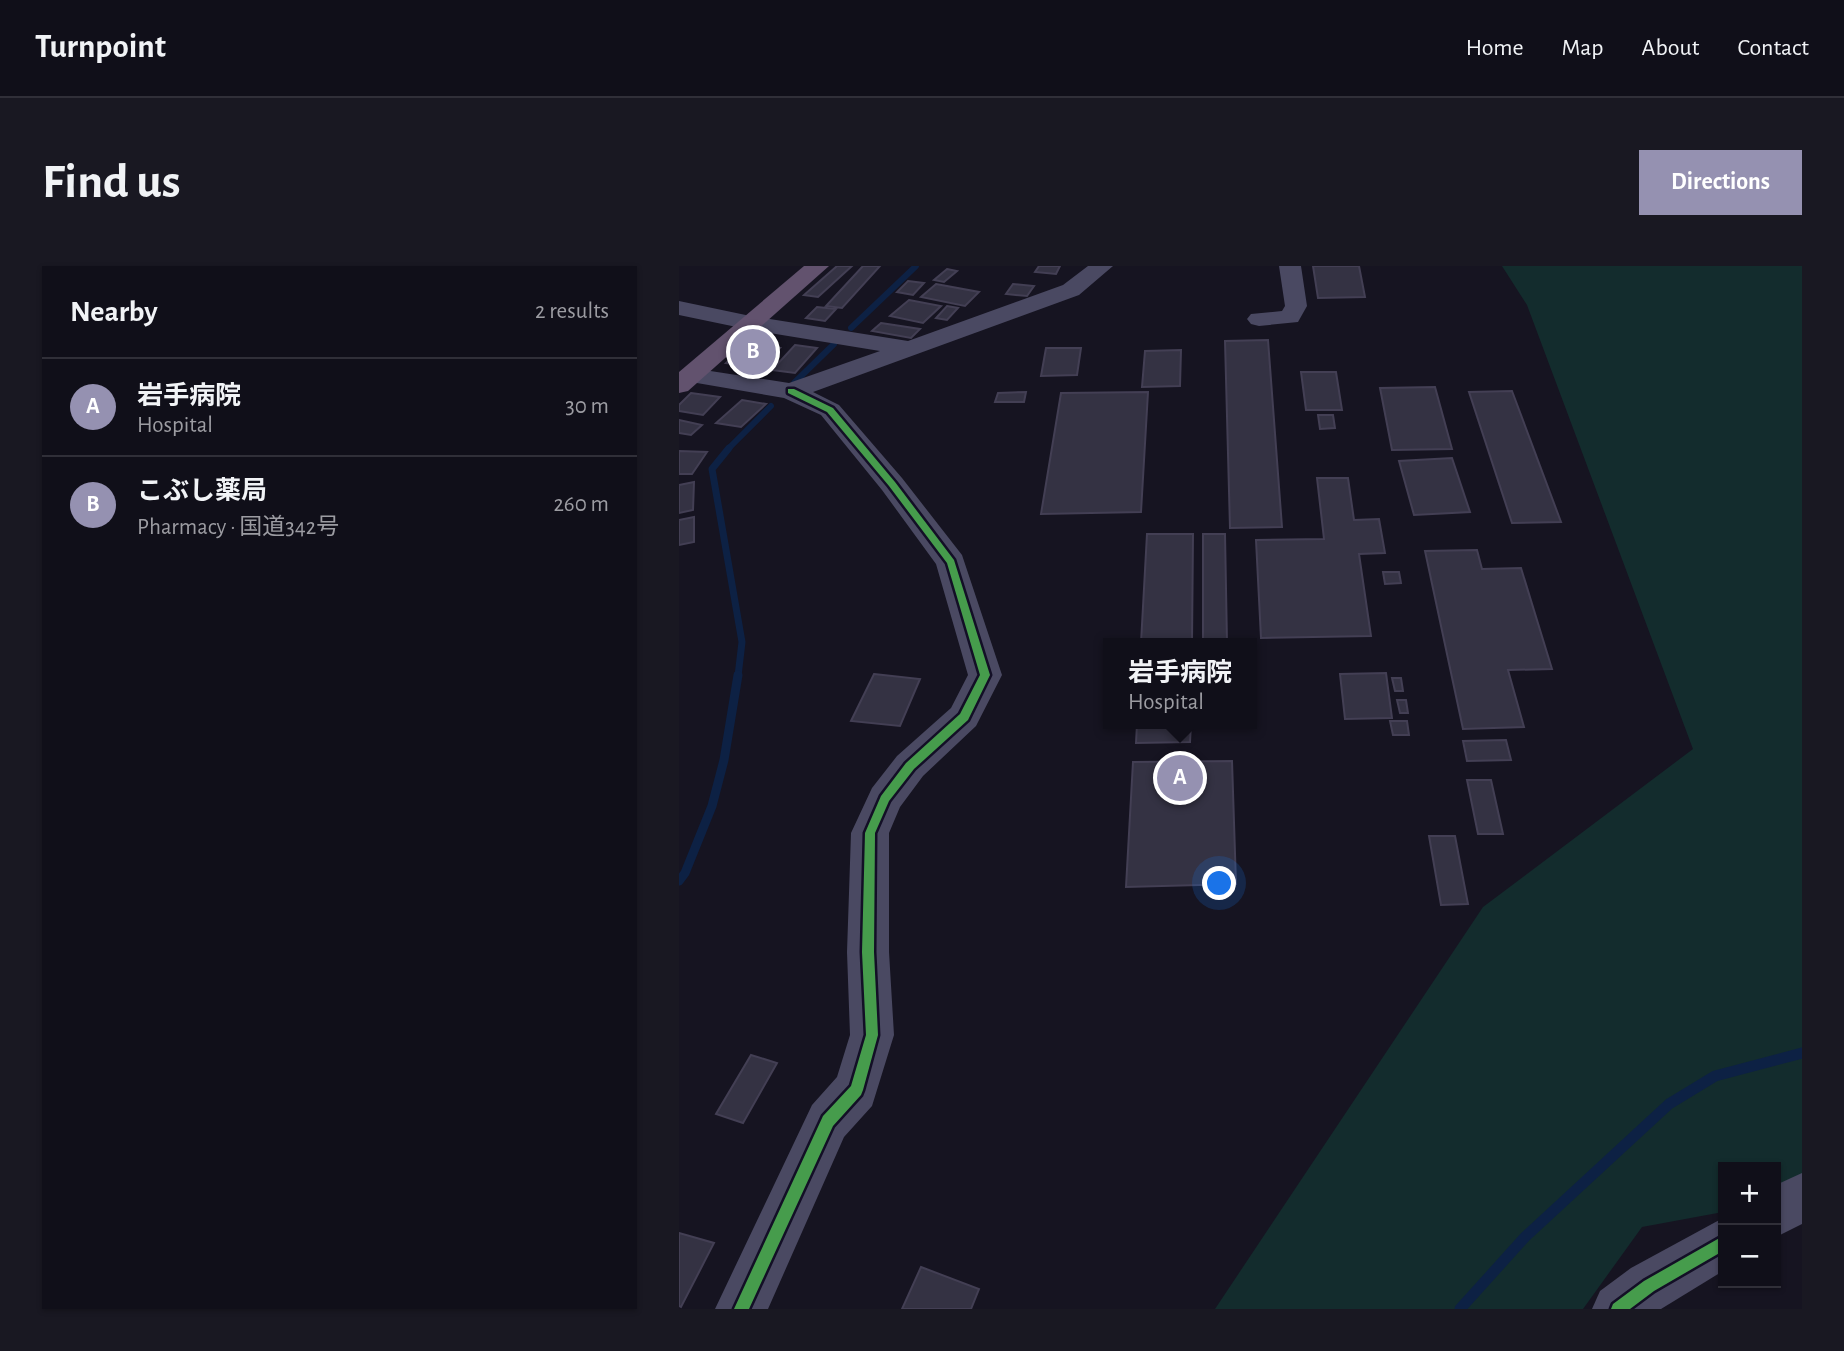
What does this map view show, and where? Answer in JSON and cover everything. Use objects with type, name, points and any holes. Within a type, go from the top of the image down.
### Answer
[{"type":"highway","points":[[683,373],[741,320],[792,266]]},
{"type":"highway","points":[[741,320],[818,266]]},
{"type":"street","points":[[791,391],[1071,290],[1102,266]]},
{"type":"street","points":[[1259,319],[1290,317],[1296,306],[1290,266]]},
{"type":"street","points":[[679,308],[909,348]]},
{"type":"street","points":[[683,373],[791,391],[830,410],[893,484],[951,562],[985,675],[964,717],[910,766],[885,799],[870,833],[869,1046],[856,1090],[828,1121],[741,1309]]},
{"type":"street","points":[[1781,1209],[1802,1197]]},
{"type":"street","points":[[1639,1301],[1718,1246]]},
{"type":"green space","points":[[1502,266],[1802,266],[1802,1198],[1781,1202],[1781,1162],[1718,1162],[1718,1213],[1642,1227],[1583,1309],[1215,1309],[1483,907],[1693,749],[1527,305]]},
{"type":"building","points":[[837,266],[852,266],[818,297],[804,295]]},
{"type":"building","points":[[863,266],[880,266],[842,308],[826,306]]},
{"type":"building","points":[[1039,266],[1060,266],[1056,274],[1035,272]]},
{"type":"building","points":[[1313,266],[1359,266],[1365,297],[1318,298]]},
{"type":"building","points":[[947,269],[957,271],[944,282],[934,280]]},
{"type":"building","points":[[908,281],[924,283],[913,295],[897,292]]},
{"type":"building","points":[[936,284],[979,292],[965,306],[921,297]]},
{"type":"building","points":[[1013,284],[1034,286],[1027,296],[1006,294]]},
{"type":"building","points":[[909,300],[941,306],[923,323],[890,316]]},
{"type":"building","points":[[947,306],[958,308],[947,320],[936,318]]},
{"type":"building","points":[[817,307],[836,309],[825,321],[806,318]]},
{"type":"building","points":[[881,323],[920,329],[911,338],[872,331]]},
{"type":"building","points":[[1268,340],[1282,527],[1230,528],[1225,341]]},
{"type":"building","points":[[747,343],[780,348],[759,368],[726,363]]},
{"type":"building","points":[[795,345],[817,348],[795,373],[772,370]]},
{"type":"building","points":[[1046,348],[1081,348],[1077,375],[1041,376]]},
{"type":"building","points":[[1181,350],[1180,386],[1142,387],[1145,351]]},
{"type":"building","points":[[1301,372],[1336,372],[1342,410],[1306,410]]},
{"type":"building","points":[[1435,387],[1452,449],[1392,450],[1380,388]]},
{"type":"building","points":[[1512,391],[1561,522],[1512,523],[1469,392]]},
{"type":"building","points":[[1026,392],[1024,402],[995,402],[998,393]]},
{"type":"building","points":[[1148,392],[1141,512],[1041,514],[1061,393]]},
{"type":"building","points":[[691,393],[720,397],[703,415],[679,411],[679,405]]},
{"type":"building","points":[[742,400],[766,404],[741,427],[716,423]]},
{"type":"building","points":[[1318,415],[1333,415],[1335,428],[1320,429]]},
{"type":"building","points":[[679,420],[702,425],[691,435],[679,433]]},
{"type":"building","points":[[679,451],[707,452],[692,474],[679,474]]},
{"type":"building","points":[[1452,458],[1470,512],[1414,515],[1399,461]]},
{"type":"building","points":[[1317,478],[1348,478],[1354,520],[1379,519],[1385,553],[1359,554],[1371,636],[1261,638],[1256,540],[1324,539]]},
{"type":"building","points":[[694,482],[693,510],[679,513],[679,485]]},
{"type":"building","points":[[694,517],[694,542],[679,545],[679,520]]},
{"type":"building","points":[[1147,534],[1193,534],[1192,638],[1141,638]]},
{"type":"building","points":[[1203,534],[1225,534],[1227,638],[1203,638]]},
{"type":"building","points":[[1477,550],[1482,569],[1521,568],[1552,669],[1508,670],[1524,727],[1463,729],[1425,551]]},
{"type":"building","points":[[1383,572],[1399,572],[1401,583],[1385,584]]},
{"type":"building","points":[[1386,673],[1392,718],[1345,719],[1340,674]]},
{"type":"building","points":[[874,674],[920,679],[900,726],[851,721]]},
{"type":"building","points":[[1392,678],[1401,678],[1403,691],[1395,691]]},
{"type":"building","points":[[1397,700],[1406,700],[1408,713],[1400,713]]},
{"type":"building","points":[[1390,721],[1407,721],[1409,735],[1393,735]]},
{"type":"building","points":[[1137,729],[1191,729],[1190,742],[1136,743]]},
{"type":"building","points":[[1506,740],[1511,760],[1467,761],[1463,741]]},
{"type":"building","points":[[1232,761],[1236,884],[1126,887],[1133,762]]},
{"type":"building","points":[[1467,780],[1491,780],[1503,834],[1478,834]]},
{"type":"building","points":[[1429,836],[1455,836],[1468,904],[1441,905]]},
{"type":"building","points":[[751,1055],[777,1063],[743,1123],[716,1114]]},
{"type":"building","points":[[679,1233],[714,1243],[681,1307],[679,1306]]},
{"type":"building","points":[[921,1267],[979,1289],[971,1309],[902,1309]]},
{"type":"waterway","points":[[851,328],[916,266]]},
{"type":"waterway","points":[[794,383],[834,344]]},
{"type":"waterway","points":[[729,448],[771,406]]},
{"type":"waterway","points":[[729,448],[712,469],[742,642],[738,676]]},
{"type":"waterway","points":[[679,881],[685,873],[712,806],[724,760],[738,675]]},
{"type":"waterway","points":[[1460,1309],[1525,1237],[1669,1104],[1715,1076],[1802,1053]]},
{"type":"cycle path","points":[[741,1309],[828,1121],[856,1090],[872,1035],[868,952],[870,833],[885,799],[910,766],[964,717],[985,675],[951,562],[892,484],[830,410],[791,391]]},
{"type":"cycle path","points":[[1618,1309],[1649,1286],[1718,1246]]},
{"type":"place","name":"こぶし薬局","points":[[753,352]]},
{"type":"place","name":"岩手病院","points":[[1180,778]]}]
